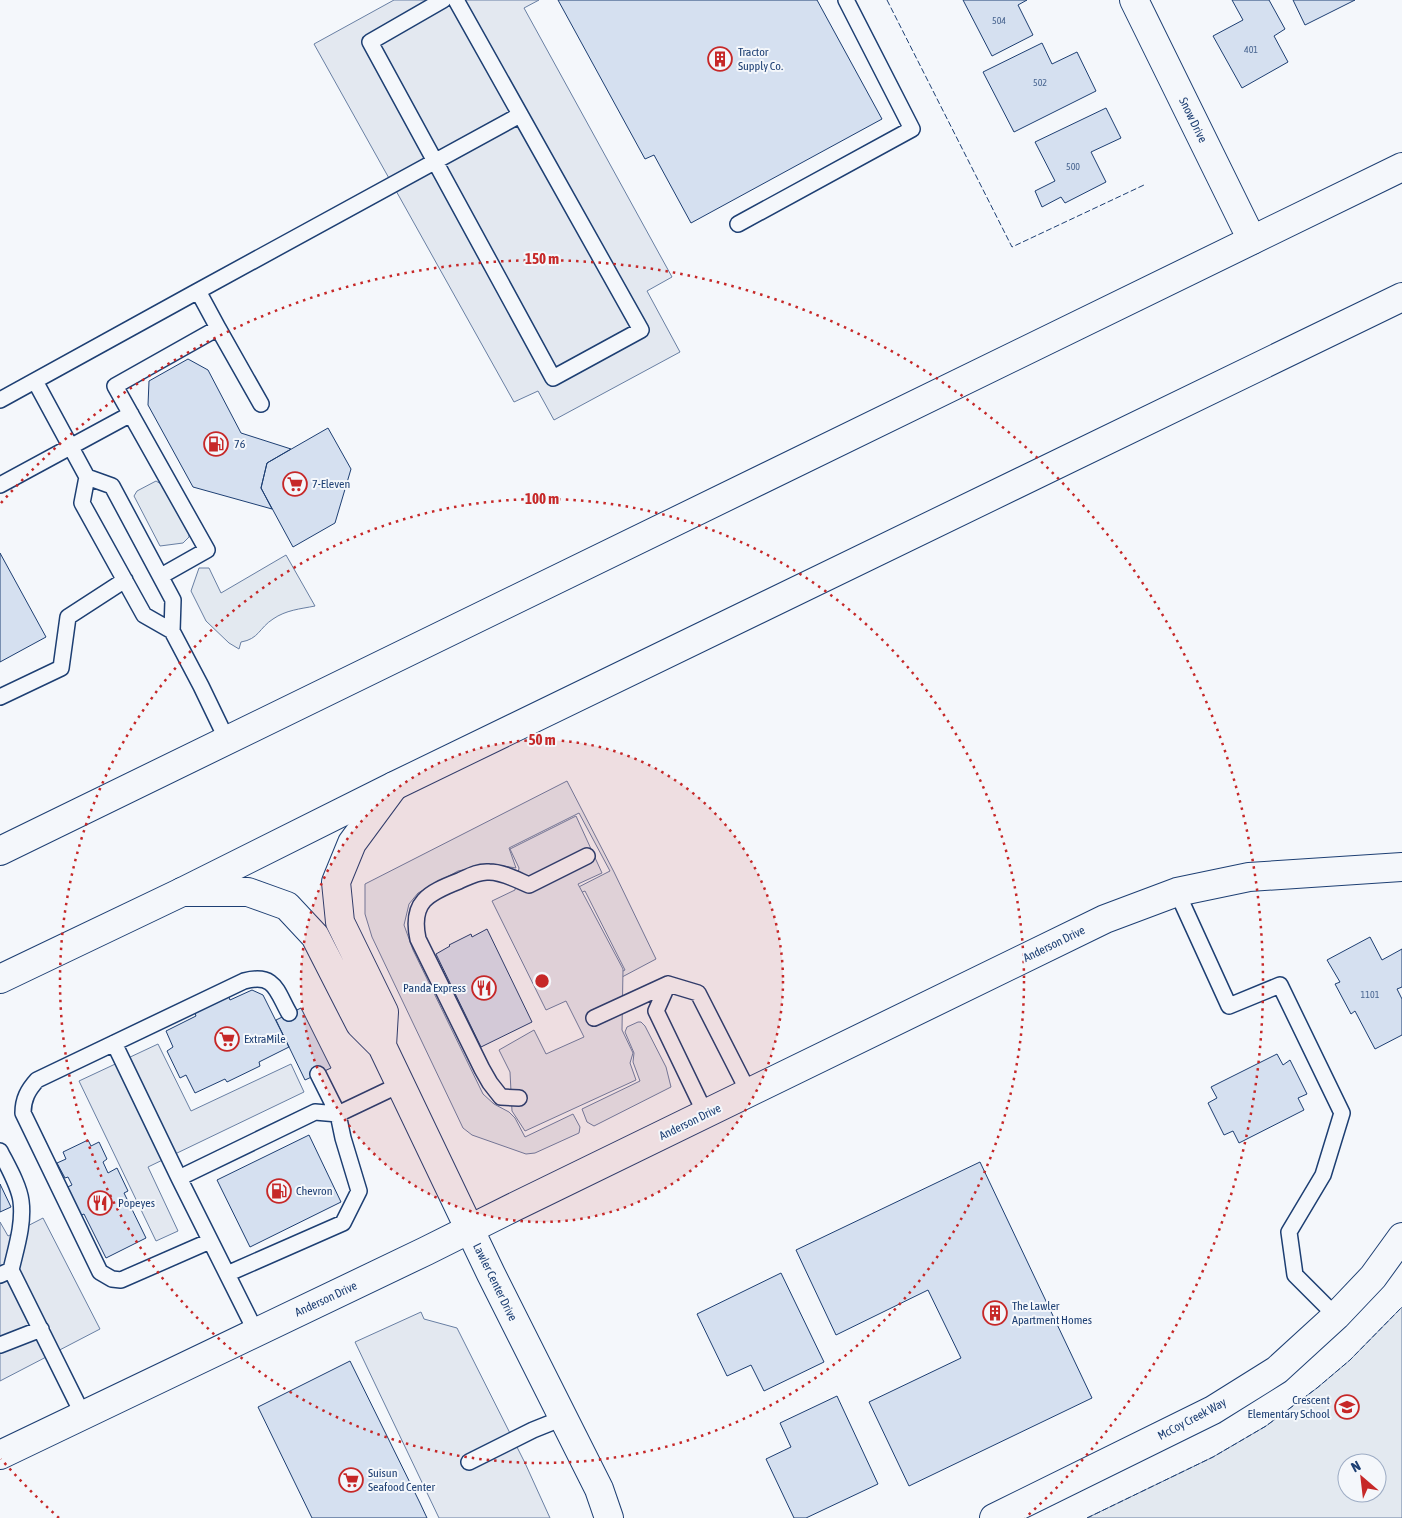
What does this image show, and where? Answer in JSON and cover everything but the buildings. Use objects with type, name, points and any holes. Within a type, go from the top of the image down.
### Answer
[{"type":"main road","name":"Snow Drive","points":[[1134,0],[1252,240]]},
{"type":"main road","points":[[0,851],[1402,167]]},
{"type":"main road","points":[[0,979],[1402,297]]},
{"type":"main road","name":"Lawler Center Drive","points":[[382,1046],[384,1012],[340,922],[336,882],[352,843],[394,786]]},
{"type":"main road","name":"Anderson Drive","points":[[0,1455],[469,1230],[1105,919],[1177,892],[1249,877],[1402,868]]},
{"type":"main road","name":"Lawler Center Drive","points":[[182,892],[248,892],[287,906],[315,936],[360,1024],[382,1046],[469,1230],[599,1489],[609,1518]]},
{"type":"main road","name":"McCoy Creek Way","points":[[994,1518],[1213,1410],[1277,1370],[1336,1316],[1373,1277],[1402,1238]]},
{"type":"lane","points":[[443,0],[370,42],[553,378],[641,330],[456,0]]},
{"type":"lane","points":[[738,224],[912,129],[846,0]]},
{"type":"lane","points":[[0,400],[520,115]]},
{"type":"lane","points":[[198,291],[261,404]]},
{"type":"lane","points":[[161,576],[207,550],[115,386],[218,328]]},
{"type":"lane","points":[[35,380],[87,477],[82,502],[144,615],[172,631]]},
{"type":"lane","points":[[0,484],[131,414]]},
{"type":"lane","points":[[87,477],[112,486],[161,576],[173,600],[172,631],[227,740]]},
{"type":"lane","points":[[0,697],[61,668],[68,617],[125,580]]},
{"type":"lane","points":[[518,1098],[501,1097],[482,1069],[418,939],[415,927],[417,912],[426,898],[440,888],[476,873],[489,872],[505,875],[529,885],[587,856]]},
{"type":"lane","points":[[1177,892],[1229,1006],[1280,986],[1342,1113],[1323,1175],[1289,1232],[1295,1276],[1336,1316]]},
{"type":"lane","points":[[210,1240],[121,1280],[112,1279],[100,1272],[22,1113],[23,1104],[29,1089],[37,1080],[244,981],[256,978],[266,979],[273,985],[289,1013]]},
{"type":"lane","points":[[594,1018],[668,984],[698,993],[749,1093]]},
{"type":"lane","points":[[668,984],[656,1011],[706,1114]]},
{"type":"lane","points":[[114,1043],[256,1332]]},
{"type":"lane","points":[[227,1274],[343,1223],[359,1190],[338,1114],[318,1074]]},
{"type":"lane","points":[[179,1178],[315,1112],[338,1114],[400,1084]]},
{"type":"lane","points":[[0,1151],[13,1177],[21,1200],[18,1243],[6,1272],[41,1329],[83,1415]]},
{"type":"lane","points":[[0,1345],[41,1329]]},
{"type":"lane","points":[[469,1462],[533,1430],[563,1418]]},
{"type":"shaded area","points":[[394,0],[539,0],[524,8],[672,277],[647,291],[680,352],[554,420],[538,391],[514,402],[314,44]]},
{"type":"shaded area","points":[[156,481],[161,484],[189,534],[189,537],[183,543],[160,546],[134,496],[137,491]]},
{"type":"shaded area","points":[[286,555],[315,606],[293,610],[278,616],[268,622],[255,636],[241,642],[239,649],[229,643],[206,621],[191,591],[199,568],[209,568],[221,593]]},
{"type":"shaded area","points":[[567,781],[656,959],[607,985],[607,979],[625,970],[585,891],[565,899],[563,895],[610,871],[579,813],[509,848],[516,868],[491,864],[458,871],[418,893],[409,904],[404,925],[413,950],[483,1094],[515,1118],[525,1137],[573,1114],[580,1127],[579,1133],[535,1153],[526,1154],[472,1135],[463,1128],[372,937],[365,914],[365,884]]},
{"type":"shaded area","points":[[576,816],[602,873],[578,884],[623,969],[622,1030],[633,1053],[630,1063],[636,1080],[525,1131],[512,1111],[510,1072],[499,1050],[534,1030],[546,1054],[584,1037],[566,1001],[546,1010],[492,901],[515,890],[519,868],[510,849]]},
{"type":"shaded area","points":[[638,1022],[645,1026],[666,1067],[671,1087],[594,1126],[587,1122],[582,1109],[640,1081],[633,1062],[634,1053],[625,1032],[627,1027]]},
{"type":"shaded area","points":[[158,1044],[191,1111],[291,1064],[304,1092],[148,1167],[178,1231],[156,1241],[79,1081]]},
{"type":"shaded area","points":[[43,1218],[100,1329],[0,1381],[0,1222],[8,1236]]},
{"type":"shaded area","name":"Crescent Elementary School","points":[[1402,1307],[1402,1518],[1087,1518],[1213,1457],[1266,1426],[1317,1388],[1350,1360]]},
{"type":"shaded area","points":[[421,1312],[424,1319],[457,1328],[525,1463],[550,1518],[439,1518],[355,1342]]},
{"type":"fence","points":[[887,0],[1012,247],[1144,185]]},
{"type":"fence","points":[[1087,1518],[1213,1457],[1266,1426],[1317,1388],[1350,1360],[1402,1307]]},
{"type":"place","name":"Tractor Supply Co.","points":[[720,59]]},
{"type":"place","name":"76","points":[[216,444]]},
{"type":"place","name":"7-Eleven","points":[[295,484]]},
{"type":"place","name":"Panda Express","points":[[484,988]]},
{"type":"place","name":"ExtraMile","points":[[227,1039]]},
{"type":"place","name":"Chevron","points":[[279,1191]]},
{"type":"place","name":"Popeyes","points":[[100,1203]]},
{"type":"place","name":"The Lawler Apartment Homes","points":[[995,1313]]},
{"type":"place","name":"Crescent Elementary School","points":[[1347,1407]]},
{"type":"place","name":"Suisun Seafood Center","points":[[351,1480]]}]
